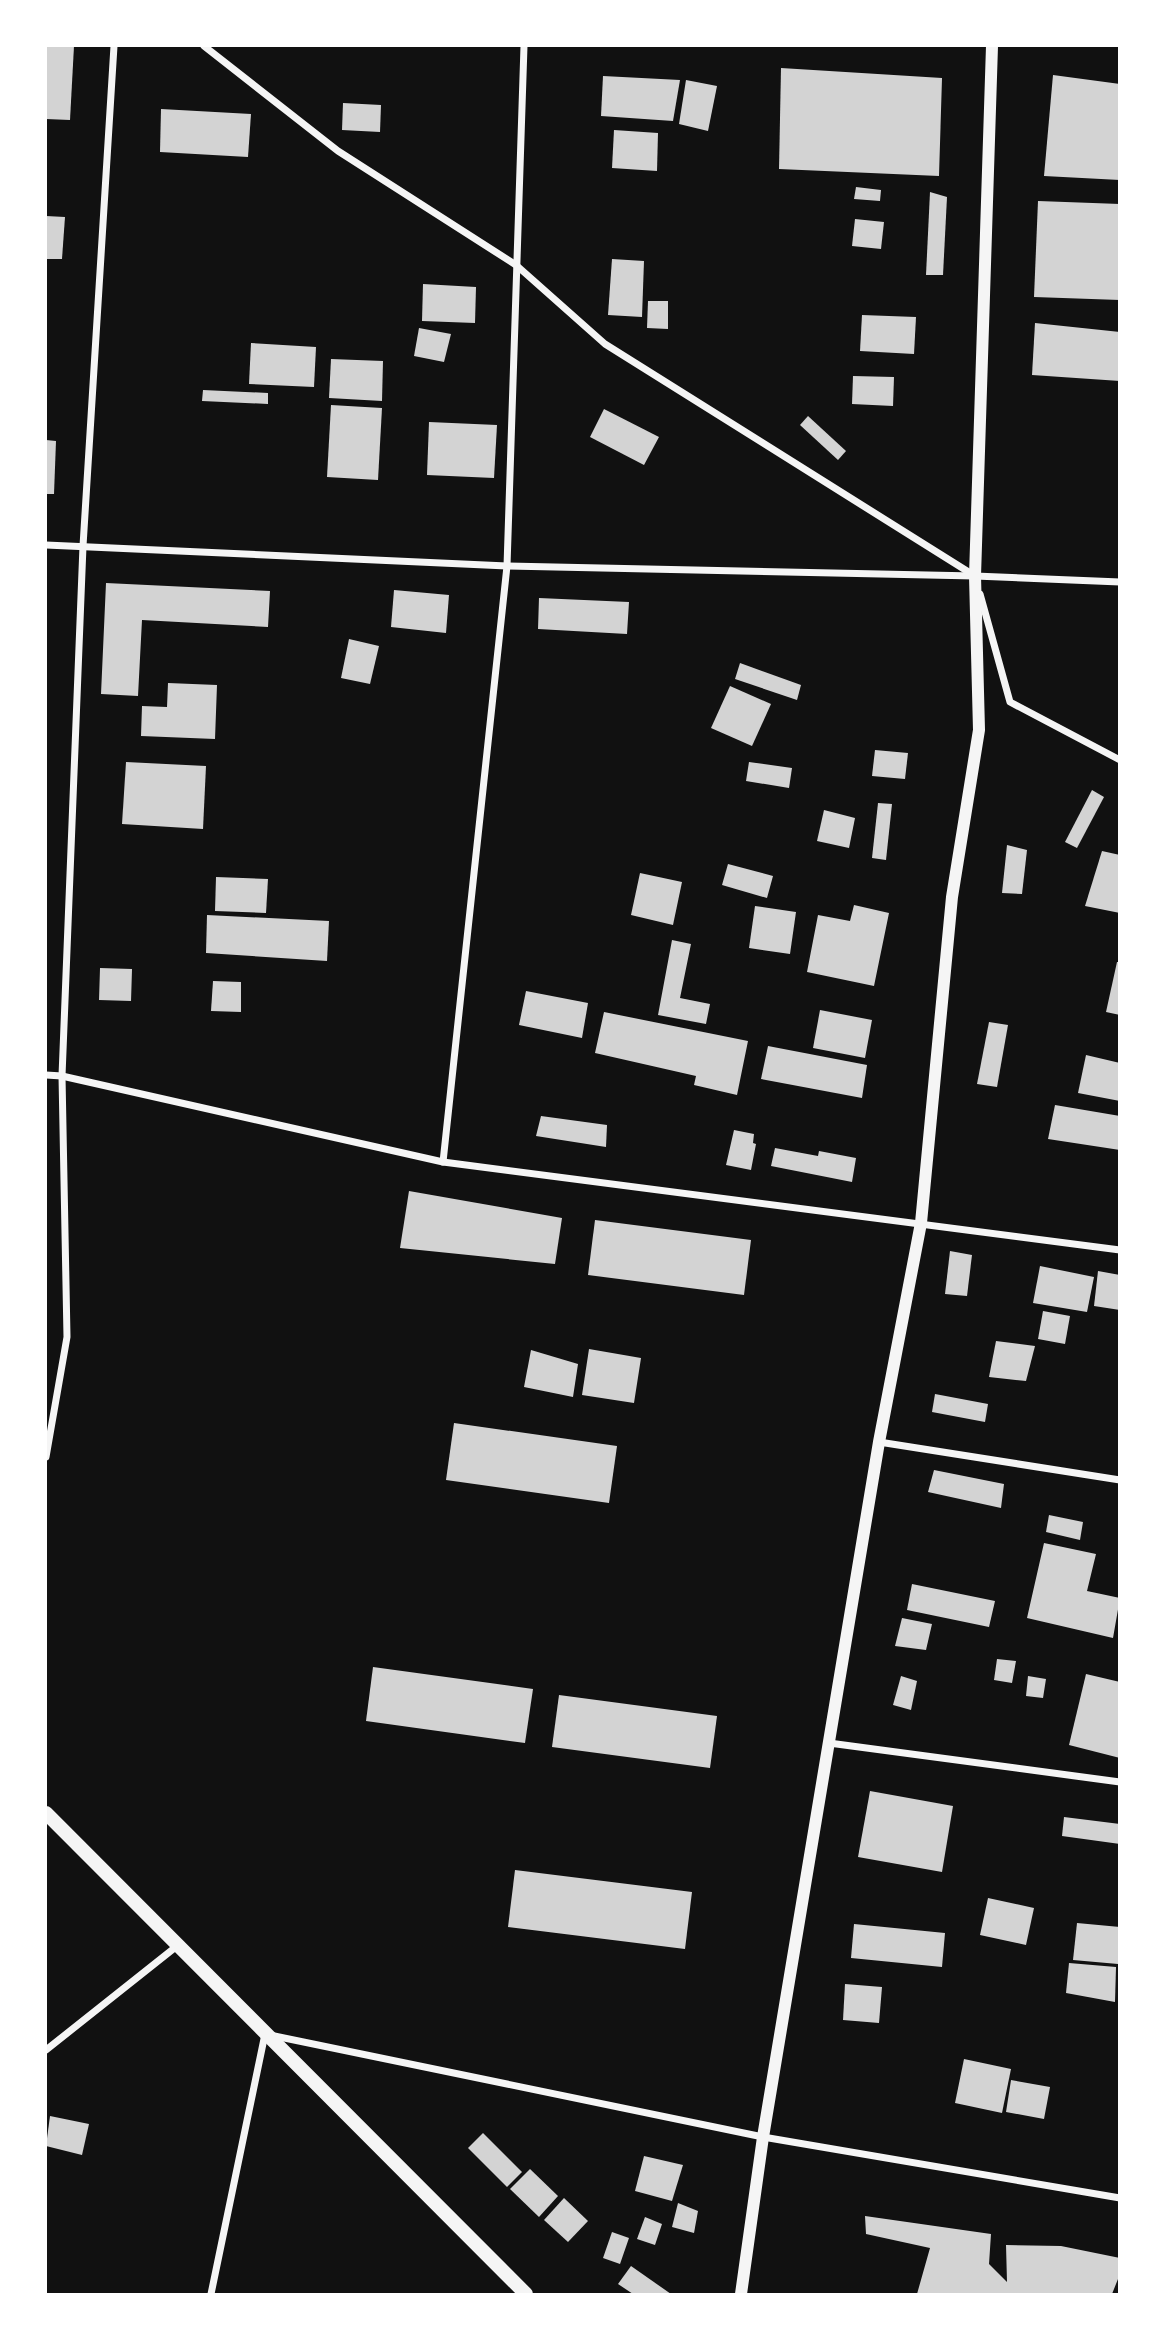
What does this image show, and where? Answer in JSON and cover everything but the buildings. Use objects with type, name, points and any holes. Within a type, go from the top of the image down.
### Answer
[{"type":"main road","points":[[46,1813],[526,2294]]},
{"type":"street","points":[[46,1457],[67,1337],[62,1076],[83,546],[114,46]]},
{"type":"street","points":[[204,46],[338,151],[516,265],[605,344],[975,576],[1010,702],[1119,760]]},
{"type":"street","points":[[443,1162],[507,566],[524,46]]},
{"type":"street","points":[[741,2294],[763,2137],[879,1442],[921,1223],[952,897],[979,730],[975,576],[992,46]]},
{"type":"street","points":[[46,545],[507,566],[975,576],[1119,582]]},
{"type":"street","points":[[46,1075],[62,1076],[443,1162],[1119,1250]]},
{"type":"street","points":[[879,1442],[1119,1480]]},
{"type":"street","points":[[829,1743],[1119,1782]]},
{"type":"street","points":[[46,2050],[177,1946]]},
{"type":"street","points":[[211,2294],[265,2034],[763,2137],[1119,2198]]}]
